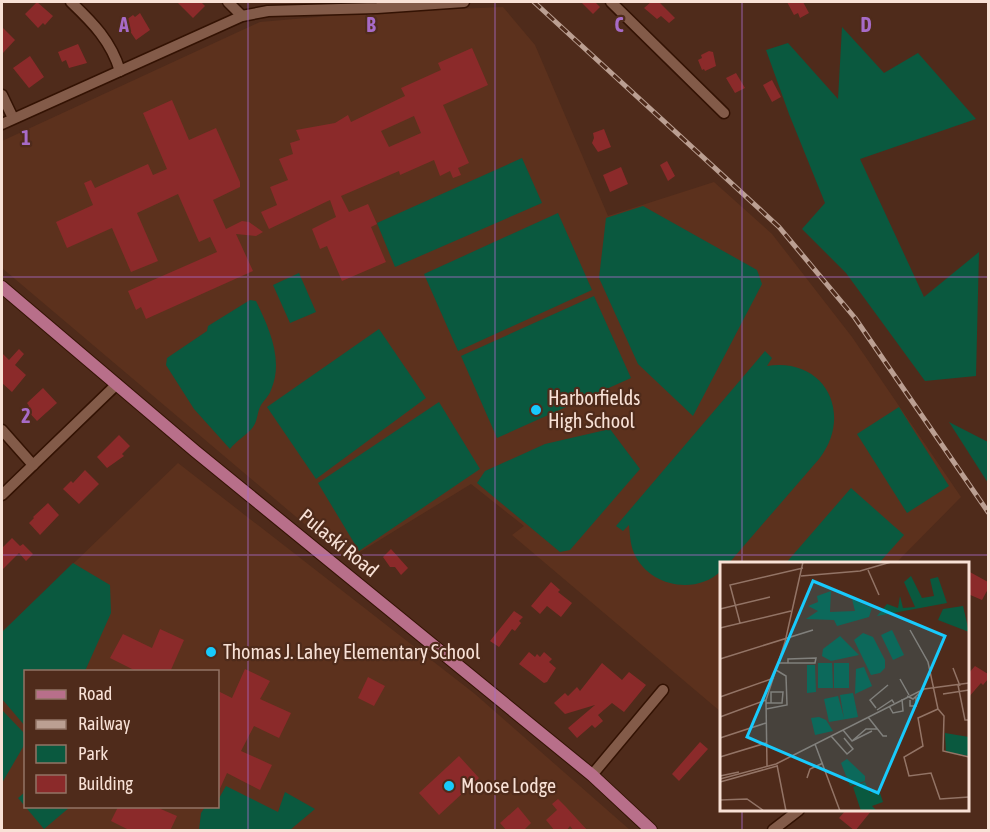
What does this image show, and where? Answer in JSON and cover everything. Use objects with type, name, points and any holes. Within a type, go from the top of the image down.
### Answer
[{"type":"main road","name":"Pulaski Road","points":[[2,287],[195,451],[592,775],[651,831]]},
{"type":"street","points":[[71,2],[105,39],[114,53],[120,71]]},
{"type":"street","points":[[228,2],[242,16]]},
{"type":"street","points":[[2,124],[242,16],[268,11],[464,2]]},
{"type":"street","points":[[611,2],[724,113]]},
{"type":"street","points":[[2,95],[13,118]]},
{"type":"street","points":[[2,495],[117,384]]},
{"type":"street","points":[[2,430],[33,465]]},
{"type":"street","points":[[592,775],[663,690]]},
{"type":"street","points":[[772,831],[798,811]]},
{"type":"shaded area","name":"Harborfields High School","points":[[503,7],[535,45],[608,216],[714,182],[772,234],[852,337],[961,497],[897,562],[720,562],[720,711],[512,535],[524,526],[471,484],[347,560],[2,268],[2,141],[260,22],[364,13]]},
{"type":"shaded area","name":"Thomas J. Lahey Elementary School","points":[[178,463],[475,694],[630,830],[2,830],[2,632]]},
{"type":"green space","points":[[842,27],[884,73],[918,53],[976,119],[860,159],[924,297],[979,252],[976,376],[925,381],[846,273],[802,229],[825,203],[766,50],[788,43],[838,99]]},
{"type":"green space","points":[[522,158],[542,203],[395,267],[377,223]]},
{"type":"green space","points":[[643,206],[757,270],[762,284],[693,416],[638,364],[599,278],[606,218]]},
{"type":"green space","points":[[558,213],[592,290],[458,351],[424,274]]},
{"type":"green space","points":[[299,273],[316,312],[290,323],[273,285]]},
{"type":"green space","points":[[594,296],[631,378],[497,438],[461,356]]},
{"type":"green space","points":[[250,300],[256,301],[270,333],[275,356],[275,379],[253,427],[230,449],[194,409],[166,365],[167,358],[207,331],[208,326]]},
{"type":"green space","points":[[379,329],[426,398],[316,479],[267,407]]},
{"type":"green space","points":[[765,351],[772,358],[767,366],[787,366],[805,370],[828,392],[833,407],[834,424],[829,442],[819,459],[730,562],[720,562],[720,572],[710,579],[686,585],[661,580],[641,564],[634,553],[629,525],[623,531],[616,526]]},
{"type":"green space","points":[[439,402],[480,469],[359,551],[318,483]]},
{"type":"green space","points":[[899,407],[949,486],[907,513],[857,434]]},
{"type":"green space","points":[[949,422],[988,442],[988,483]]},
{"type":"green space","points":[[610,429],[640,469],[570,550],[560,552],[477,483],[485,471],[545,444]]},
{"type":"green space","points":[[851,488],[904,535],[880,562],[787,562]]},
{"type":"green space","points":[[73,563],[110,585],[111,613],[85,670],[24,670],[24,725],[2,699],[2,632]]},
{"type":"green space","points":[[2,710],[24,733],[24,745],[2,783]]},
{"type":"green space","points":[[226,786],[278,812],[285,792],[315,809],[290,830],[199,830],[201,813],[204,808],[219,808],[219,798]]},
{"type":"green space","points":[[24,793],[24,805],[18,798]]},
{"type":"green space","points":[[26,808],[69,808],[44,829]]},
{"type":"building","points":[[37,2],[53,16],[45,25],[43,23],[38,28],[25,14]]},
{"type":"building","points":[[177,2],[201,2],[205,6],[193,18]]},
{"type":"building","points":[[581,2],[595,2],[600,7],[593,14]]},
{"type":"building","points":[[651,2],[659,2],[675,18],[669,23],[661,16],[657,19],[644,8]]},
{"type":"building","points":[[787,2],[803,2],[809,13],[800,18],[798,13],[794,15]]},
{"type":"building","points":[[140,13],[150,30],[136,40],[125,24],[126,20]]},
{"type":"building","points":[[2,27],[15,40],[2,54]]},
{"type":"building","points":[[78,44],[87,63],[69,68],[66,60],[62,62],[58,52]]},
{"type":"building","points":[[472,48],[488,85],[443,105],[469,163],[458,168],[461,175],[453,178],[450,171],[440,176],[434,160],[400,175],[399,171],[341,196],[349,212],[368,204],[377,224],[371,227],[386,262],[342,281],[327,246],[320,249],[312,229],[336,217],[330,200],[269,229],[261,212],[277,205],[270,187],[288,180],[279,159],[293,154],[290,143],[300,140],[296,130],[335,123],[348,115],[351,122],[405,96],[401,88],[441,70],[438,63]],"holes":[[[414,116],[421,133],[389,147],[381,131]]]},
{"type":"building","points":[[709,51],[713,52],[716,66],[705,71],[702,70],[698,60],[702,58],[701,55]]},
{"type":"building","points":[[30,56],[44,77],[29,88],[13,68]]},
{"type":"building","points":[[736,73],[745,88],[735,93],[726,78]]},
{"type":"building","points":[[772,80],[781,97],[772,102],[763,85]]},
{"type":"building","points":[[172,100],[189,140],[216,128],[240,182],[240,187],[213,200],[226,229],[242,221],[249,222],[263,232],[256,236],[236,234],[253,271],[146,319],[141,307],[136,310],[128,291],[217,252],[210,237],[199,242],[178,194],[137,213],[158,261],[131,272],[112,228],[67,248],[56,222],[93,205],[84,183],[91,180],[95,188],[148,164],[153,175],[167,169],[143,113]]},
{"type":"building","points":[[604,129],[611,147],[598,152],[592,143],[593,133]]},
{"type":"building","points":[[667,161],[675,176],[668,181],[660,165]]},
{"type":"building","points":[[621,167],[628,184],[610,192],[603,175]]},
{"type":"building","points":[[19,349],[24,354],[15,365],[26,375],[12,392],[2,383],[2,353],[9,360]]},
{"type":"building","points":[[43,388],[57,403],[37,421],[26,409],[29,406],[27,403]]},
{"type":"building","points":[[119,435],[130,446],[122,454],[124,456],[107,468],[97,457]]},
{"type":"building","points":[[85,470],[99,484],[79,504],[63,489],[71,481],[73,483]]},
{"type":"building","points":[[48,503],[59,515],[40,535],[29,523]]},
{"type":"building","points":[[12,538],[20,546],[23,544],[33,554],[26,561],[19,553],[2,570],[2,548]]},
{"type":"building","points":[[391,549],[408,568],[401,575],[395,567],[390,567],[383,557]]},
{"type":"building","points":[[969,572],[988,582],[988,589],[982,600],[969,594]]},
{"type":"building","points":[[551,582],[560,590],[558,592],[572,603],[561,617],[547,606],[540,614],[531,606]]},
{"type":"building","points":[[514,611],[523,617],[519,621],[521,623],[515,631],[512,629],[499,647],[490,641]]},
{"type":"building","points":[[160,629],[184,640],[171,670],[134,670],[110,658],[123,634],[152,648]]},
{"type":"building","points":[[529,652],[535,657],[537,654],[540,657],[544,652],[552,659],[549,662],[556,668],[547,682],[544,683],[519,664]]},
{"type":"building","points":[[602,663],[622,680],[629,672],[646,685],[624,712],[612,703],[598,715],[603,721],[595,728],[592,725],[577,738],[568,728],[595,705],[565,714],[554,703],[565,693],[568,696],[577,687],[580,691]]},
{"type":"building","points":[[975,666],[988,674],[988,679],[983,685],[981,683],[969,697],[969,673]]},
{"type":"building","points":[[245,669],[270,681],[260,699],[291,713],[279,738],[254,726],[241,751],[272,765],[260,790],[227,773],[219,791],[219,692],[232,698]]},
{"type":"building","points":[[368,677],[385,686],[374,706],[358,698]]},
{"type":"building","points":[[700,742],[708,749],[679,781],[672,774]]},
{"type":"building","name":"Moose Lodge","points":[[459,756],[479,778],[439,815],[419,793]]},
{"type":"building","points":[[558,799],[588,831],[574,831],[570,826],[566,831],[555,831],[546,820],[557,810],[552,804]]},
{"type":"building","points":[[518,807],[531,823],[523,831],[507,831],[500,823]]},
{"type":"building","points":[[118,808],[158,808],[177,816],[170,831],[131,831],[111,821]]},
{"type":"building","points":[[845,811],[871,811],[855,831],[839,818]]},
{"type":"railway","points":[[534,2],[779,227],[855,318],[988,512]]},
{"type":"place","name":"Harborfields High School","points":[[536,410]]},
{"type":"place","name":"Thomas J. Lahey Elementary School","points":[[211,652]]},
{"type":"place","name":"Moose Lodge","points":[[449,786]]}]
